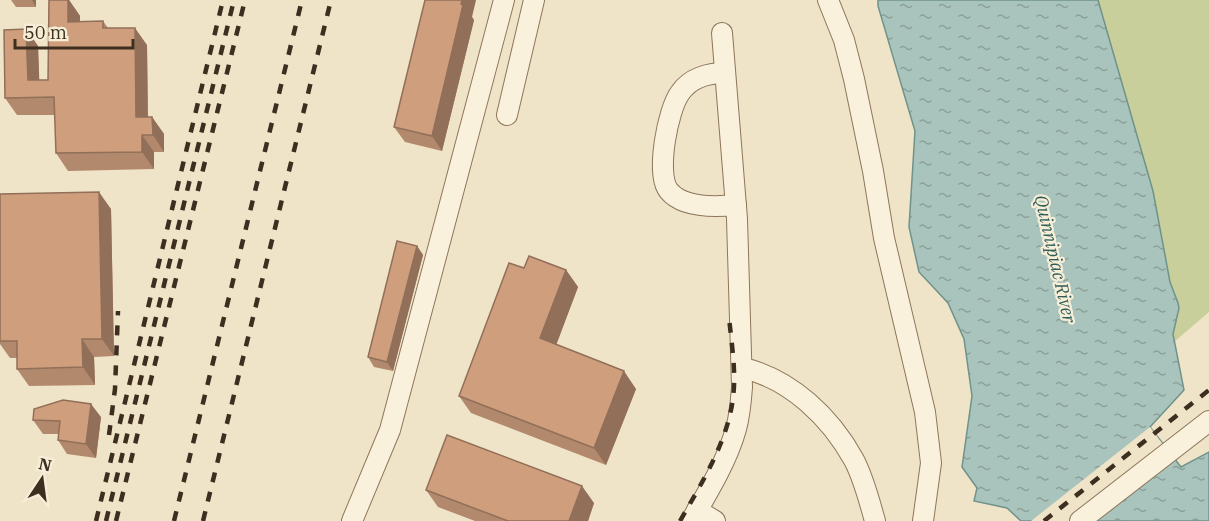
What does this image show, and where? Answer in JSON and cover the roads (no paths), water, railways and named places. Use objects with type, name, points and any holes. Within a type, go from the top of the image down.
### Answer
[{"type":"lane","points":[[352,521],[390,430],[504,0]]},
{"type":"lane","points":[[507,115],[534,0]]},
{"type":"lane","points":[[828,0],[838,23],[852,71],[884,237],[925,412],[931,463],[923,521]]},
{"type":"lane","points":[[715,521],[694,516],[718,472],[736,429],[743,368],[736,205],[722,33]]},
{"type":"lane","points":[[725,73],[711,73],[699,77],[681,92],[674,104],[664,148],[663,181],[676,197],[687,201],[704,205],[736,205]]},
{"type":"lane","points":[[743,368],[773,378],[811,405],[822,417],[854,459],[867,490],[875,521]]},
{"type":"lane","points":[[1080,521],[1209,421]]},
{"type":"water","name":"Quinnipiac River","points":[[878,0],[1098,0],[1153,191],[1170,282],[1179,308],[1173,334],[1184,390],[1150,427],[1181,467],[1209,452],[1209,521],[1021,521],[1007,508],[974,501],[977,488],[962,467],[972,396],[964,339],[948,303],[919,272],[909,227],[915,131]]},
{"type":"railway","points":[[96,521],[223,0]]},
{"type":"railway","points":[[106,521],[234,0]]},
{"type":"railway","points":[[116,521],[245,0]]},
{"type":"railway","points":[[174,521],[302,0]]},
{"type":"railway","points":[[203,521],[331,0]]},
{"type":"railway","points":[[109,435],[115,389],[118,311]]},
{"type":"railway","points":[[680,521],[715,456],[728,422],[734,386],[729,317]]},
{"type":"railway","points":[[1044,521],[1209,390]]}]
